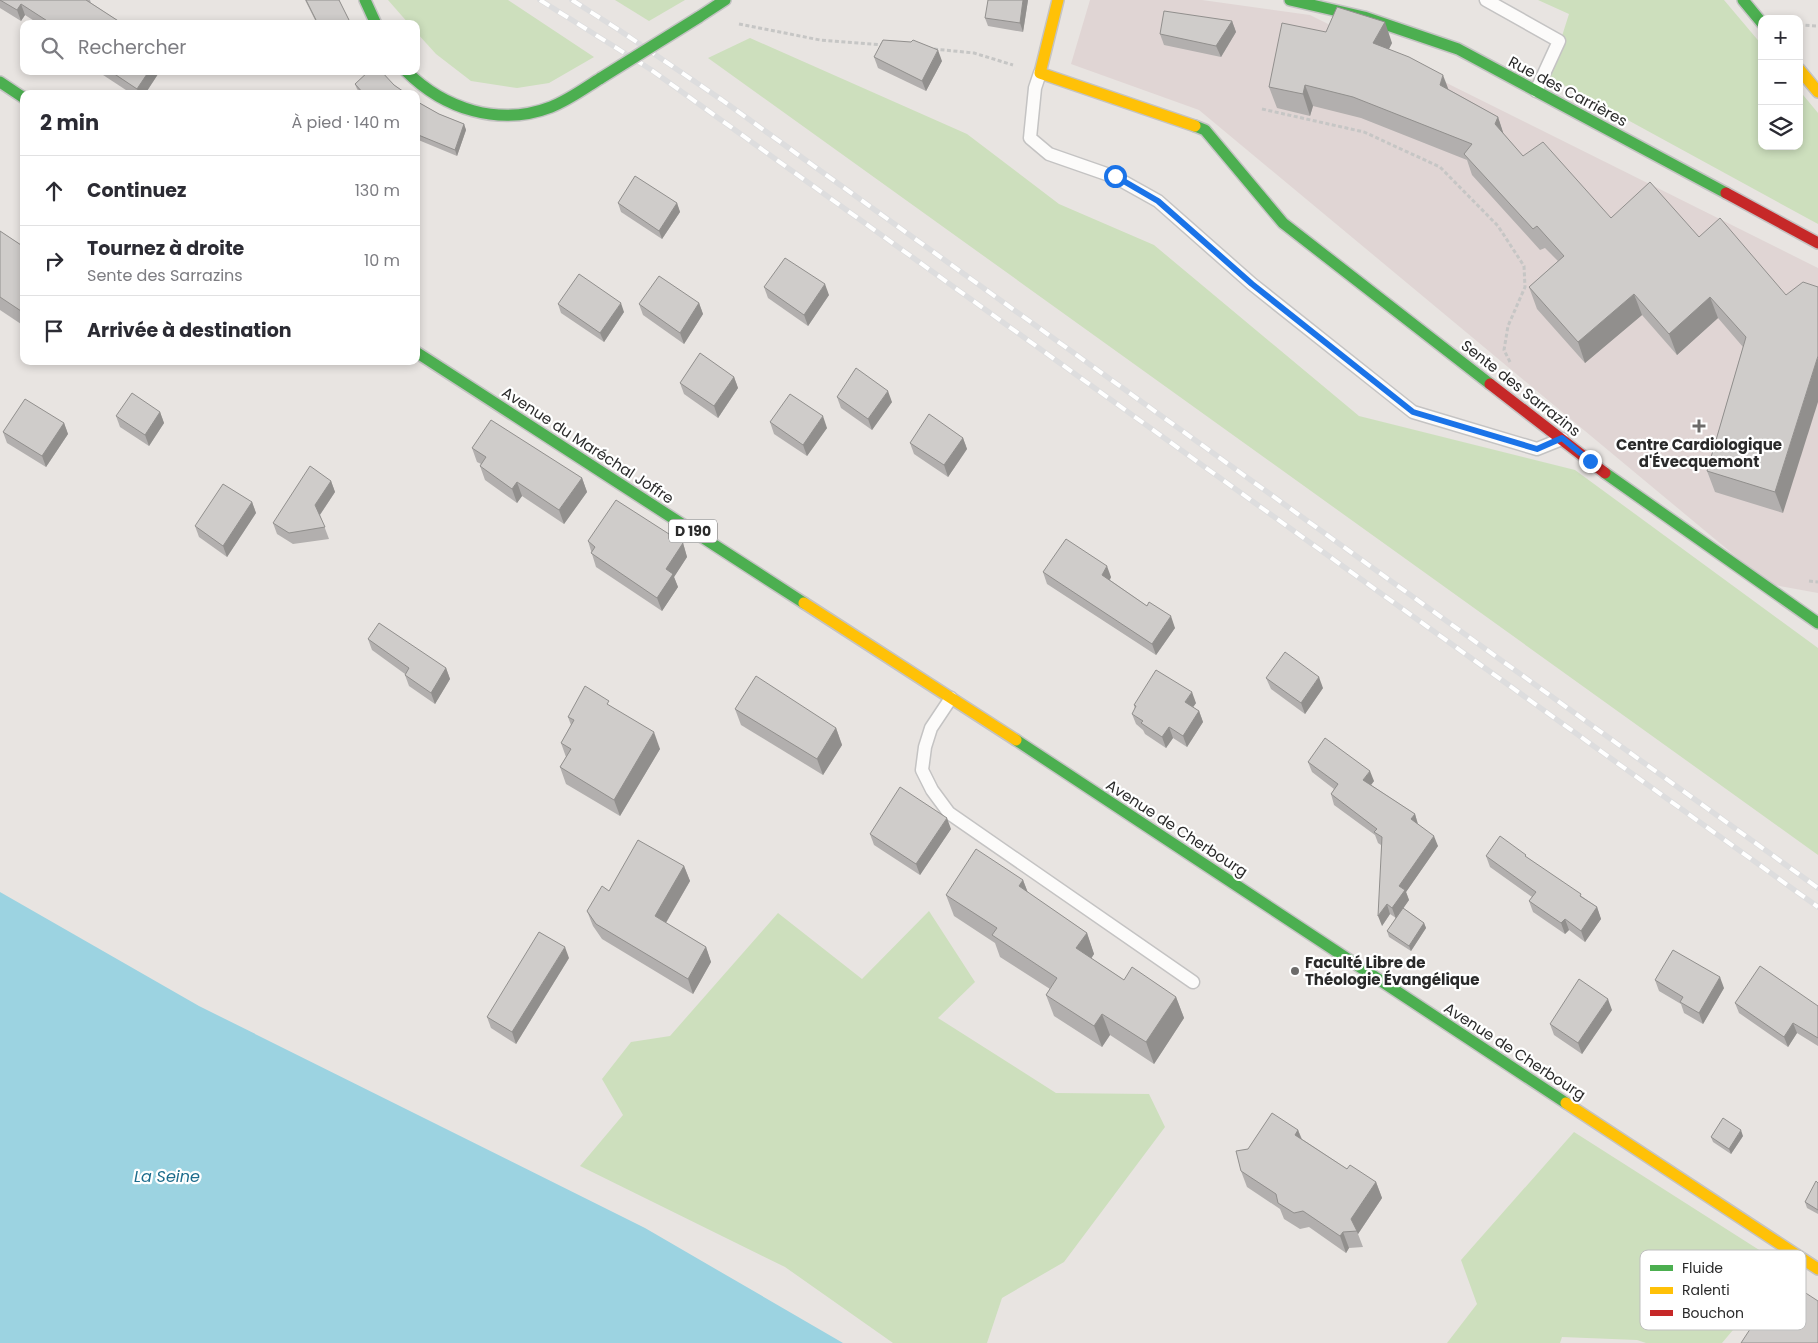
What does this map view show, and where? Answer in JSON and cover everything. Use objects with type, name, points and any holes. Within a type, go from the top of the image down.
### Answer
[{"type":"street","points":[[365,0],[374,20]]},
{"type":"street","points":[[410,75],[424,88],[447,102],[468,109],[503,114],[520,114],[551,107],[725,0]]},
{"type":"street","points":[[1040,72],[1058,0]]},
{"type":"street","name":"Rue des Carrières","points":[[1290,0],[1364,17],[1458,49],[1818,243]]},
{"type":"street","points":[[1743,0],[1758,18]]},
{"type":"street","name":"Sente des Sarrazins","points":[[1040,72],[1205,130],[1283,222],[1590,461],[1818,623]]},
{"type":"street","points":[[1803,74],[1818,92]]},
{"type":"street","points":[[0,82],[20,95]]},
{"type":"street","name":"Avenue du Maréchal Joffre","points":[[420,355],[970,710]]},
{"type":"street","name":"Avenue de Cherbourg","points":[[970,710],[1789,1250]]},
{"type":"street","name":"Avenue de Cherbourg","points":[[1806,1261],[1818,1269]]},
{"type":"lane","points":[[1486,0],[1559,41],[1536,91]]},
{"type":"lane","points":[[1040,72],[1034,88],[1030,138],[1049,154],[1115,176],[1158,201],[1252,284],[1413,412],[1537,449],[1562,438]]},
{"type":"lane","points":[[952,698],[931,728],[925,746],[922,770],[932,790],[949,813],[1192,982]]},
{"type":"path","points":[[736,24],[820,40],[888,46]]},
{"type":"path","points":[[1803,25],[1818,26]]},
{"type":"path","points":[[926,49],[974,53],[1040,72]]},
{"type":"path","points":[[1262,109],[1364,132],[1440,167],[1498,226],[1524,266],[1525,287],[1508,326],[1504,350],[1511,365]]},
{"type":"shaded area","name":"Centre Cardiologique d'Évecquemont","points":[[1090,0],[1202,0],[1310,15],[1818,268],[1818,593],[1769,584],[1199,110],[1071,64]]},
{"type":"green space","points":[[388,0],[508,0],[594,57],[549,83],[517,88],[471,81],[436,54],[420,36],[420,20],[406,20]]},
{"type":"green space","points":[[615,0],[685,0],[649,21]]},
{"type":"green space","points":[[1538,0],[1724,0],[1758,40],[1758,150],[1803,150],[1803,95],[1818,113],[1818,224],[1549,77],[1569,14]]},
{"type":"green space","points":[[750,38],[967,134],[1059,204],[1154,245],[1359,416],[1575,470],[1818,648],[1818,855],[708,58]]},
{"type":"green space","points":[[929,911],[975,982],[938,1018],[1056,1093],[1149,1094],[1165,1127],[1064,1262],[1002,1298],[987,1343],[893,1343],[785,1267],[580,1166],[623,1115],[602,1079],[631,1042],[670,1036],[778,913],[862,979]]},
{"type":"green space","points":[[1574,1132],[1759,1250],[1640,1250],[1640,1330],[1733,1330],[1722,1343],[1646,1343],[1637,1340],[1562,1337],[1560,1343],[1447,1343],[1477,1304],[1461,1260]]},
{"type":"water","name":"La Seine","points":[[0,892],[199,1006],[645,1228],[843,1343],[0,1343]]},
{"type":"building","points":[[0,0],[86,0],[117,20],[46,20],[21,4],[17,10]]},
{"type":"building","points":[[306,0],[339,0],[349,20],[316,20]]},
{"type":"building","points":[[988,0],[1023,0],[1020,23],[985,18]]},
{"type":"building","points":[[1337,7],[1385,22],[1373,43],[1409,57],[1443,75],[1440,85],[1498,117],[1495,124],[1523,156],[1543,142],[1611,218],[1650,182],[1699,237],[1720,218],[1786,295],[1803,282],[1818,287],[1818,356],[1775,492],[1707,471],[1746,337],[1710,297],[1669,334],[1634,294],[1578,342],[1529,287],[1564,256],[1537,226],[1533,229],[1464,154],[1472,144],[1353,97],[1305,85],[1303,94],[1269,87],[1282,23],[1326,32]]},
{"type":"building","points":[[1164,11],[1232,21],[1216,46],[1160,34]]},
{"type":"building","points":[[883,40],[911,42],[913,40],[938,50],[922,81],[874,57]]},
{"type":"building","points":[[116,75],[146,75],[137,89]]},
{"type":"building","points":[[365,75],[385,75],[401,90],[360,90],[355,84]]},
{"type":"building","points":[[420,103],[439,114],[464,124],[455,150],[420,136]]},
{"type":"building","points":[[635,176],[677,203],[659,231],[618,203]]},
{"type":"building","points":[[0,231],[20,244],[20,310],[0,297]]},
{"type":"building","points":[[785,258],[825,284],[804,315],[764,287]]},
{"type":"building","points":[[579,274],[621,303],[600,333],[558,304]]},
{"type":"building","points":[[659,276],[699,303],[680,333],[639,304]]},
{"type":"building","points":[[700,353],[734,377],[714,406],[680,383]]},
{"type":"building","points":[[856,368],[888,391],[868,419],[837,397]]},
{"type":"building","points":[[132,393],[160,412],[145,435],[116,416]]},
{"type":"building","points":[[790,394],[823,416],[803,445],[770,422]]},
{"type":"building","points":[[25,399],[64,423],[42,456],[3,432]]},
{"type":"building","points":[[929,414],[963,438],[944,465],[910,443]]},
{"type":"building","points":[[491,420],[582,478],[559,510],[517,482],[512,489],[480,466],[486,457],[472,448]]},
{"type":"building","points":[[310,466],[331,481],[315,505],[325,527],[289,533],[273,523]]},
{"type":"building","points":[[223,484],[252,502],[223,546],[195,526]]},
{"type":"building","points":[[616,500],[683,543],[666,569],[673,574],[657,598],[591,553],[595,547],[588,541]]},
{"type":"building","points":[[1066,539],[1107,566],[1102,575],[1147,606],[1149,602],[1171,616],[1152,644],[1043,572]]},
{"type":"building","points":[[379,623],[446,668],[431,693],[405,675],[409,668],[368,639]]},
{"type":"building","points":[[1285,652],[1319,677],[1301,703],[1266,678]]},
{"type":"building","points":[[1156,670],[1192,692],[1185,702],[1199,711],[1183,736],[1169,727],[1162,737],[1141,723],[1143,721],[1132,714],[1136,706],[1134,705]]},
{"type":"building","points":[[756,676],[836,728],[817,759],[735,709]]},
{"type":"building","points":[[585,686],[609,701],[607,704],[654,732],[614,800],[560,767],[571,749],[561,743],[574,720],[568,717]]},
{"type":"building","points":[[1325,738],[1370,771],[1363,780],[1415,814],[1411,819],[1434,836],[1399,886],[1405,890],[1392,908],[1387,904],[1378,916],[1382,837],[1374,832],[1377,829],[1331,794],[1338,784],[1308,762]]},
{"type":"building","points":[[900,787],[947,818],[916,864],[870,834]]},
{"type":"building","points":[[1500,836],[1597,907],[1581,931],[1565,919],[1561,923],[1529,901],[1536,892],[1486,856]]},
{"type":"building","points":[[638,840],[684,866],[655,916],[706,947],[688,979],[596,924],[587,911],[602,886],[609,891]]},
{"type":"building","points":[[976,849],[1023,880],[1019,886],[1087,933],[1076,948],[1124,980],[1132,967],[1176,997],[1146,1042],[1102,1014],[1094,1026],[1046,995],[1057,978],[992,935],[997,928],[946,895]]},
{"type":"building","points":[[1403,908],[1424,923],[1409,946],[1387,931]]},
{"type":"building","points":[[539,932],[565,947],[512,1032],[487,1017]]},
{"type":"building","points":[[1673,950],[1720,977],[1699,1013],[1680,1002],[1683,997],[1655,980]]},
{"type":"building","points":[[1760,966],[1818,1006],[1818,1038],[1793,1023],[1784,1037],[1735,1003]]},
{"type":"building","points":[[1579,979],[1608,999],[1578,1043],[1550,1024]]},
{"type":"building","points":[[1272,1113],[1298,1130],[1295,1135],[1347,1169],[1350,1165],[1376,1182],[1351,1219],[1357,1231],[1343,1232],[1340,1236],[1303,1211],[1294,1213],[1278,1203],[1276,1194],[1241,1171],[1236,1151],[1248,1149]]},
{"type":"building","points":[[1723,1118],[1741,1130],[1729,1149],[1711,1137]]},
{"type":"building","points":[[1816,1181],[1818,1183],[1818,1210],[1805,1202]]},
{"type":"building","points":[[1806,1293],[1818,1301],[1818,1343],[1741,1343],[1750,1330],[1806,1330]]},
{"type":"railway","points":[[540,0],[650,69],[1818,907]]},
{"type":"railway","points":[[572,0],[722,100],[1818,888]]},
{"type":"traffic: fast","points":[[365,0],[374,20]]},
{"type":"traffic: fast","points":[[699,17],[725,0]]},
{"type":"traffic: fast","points":[[1290,0],[1364,17],[1458,49],[1726,193]]},
{"type":"traffic: fast","points":[[1743,0],[1758,18]]},
{"type":"traffic: fast","points":[[601,78],[699,17]]},
{"type":"traffic: fast","points":[[411,75],[437,95],[455,104],[473,111],[512,115],[531,113],[551,107],[601,78]]},
{"type":"traffic: fast","points":[[0,82],[20,95]]},
{"type":"traffic: fast","points":[[1195,126],[1205,130],[1283,223],[1490,384]]},
{"type":"traffic: fast","points":[[420,355],[804,603]]},
{"type":"traffic: fast","points":[[1605,473],[1818,623]]},
{"type":"traffic: fast","points":[[1016,740],[1566,1103]]},
{"type":"traffic: slow","points":[[1058,0],[1040,73],[1195,126]]},
{"type":"traffic: slow","points":[[1803,74],[1818,92]]},
{"type":"traffic: slow","points":[[804,603],[1016,740]]},
{"type":"traffic: slow","points":[[1566,1103],[1789,1250]]},
{"type":"traffic: slow","points":[[1806,1261],[1818,1269]]},
{"type":"traffic: jam","points":[[1726,193],[1818,243]]},
{"type":"traffic: jam","points":[[1490,384],[1605,473]]},
{"type":"place","name":"Centre Cardiologique d'Évecquemont","points":[[1699,426]]},
{"type":"place","name":"Faculté Libre de Théologie Évangélique","points":[[1295,971]]},
{"type":"route","points":[[1115,176],[1158,201],[1252,284],[1413,412],[1537,449],[1562,438],[1590,461]]}]
